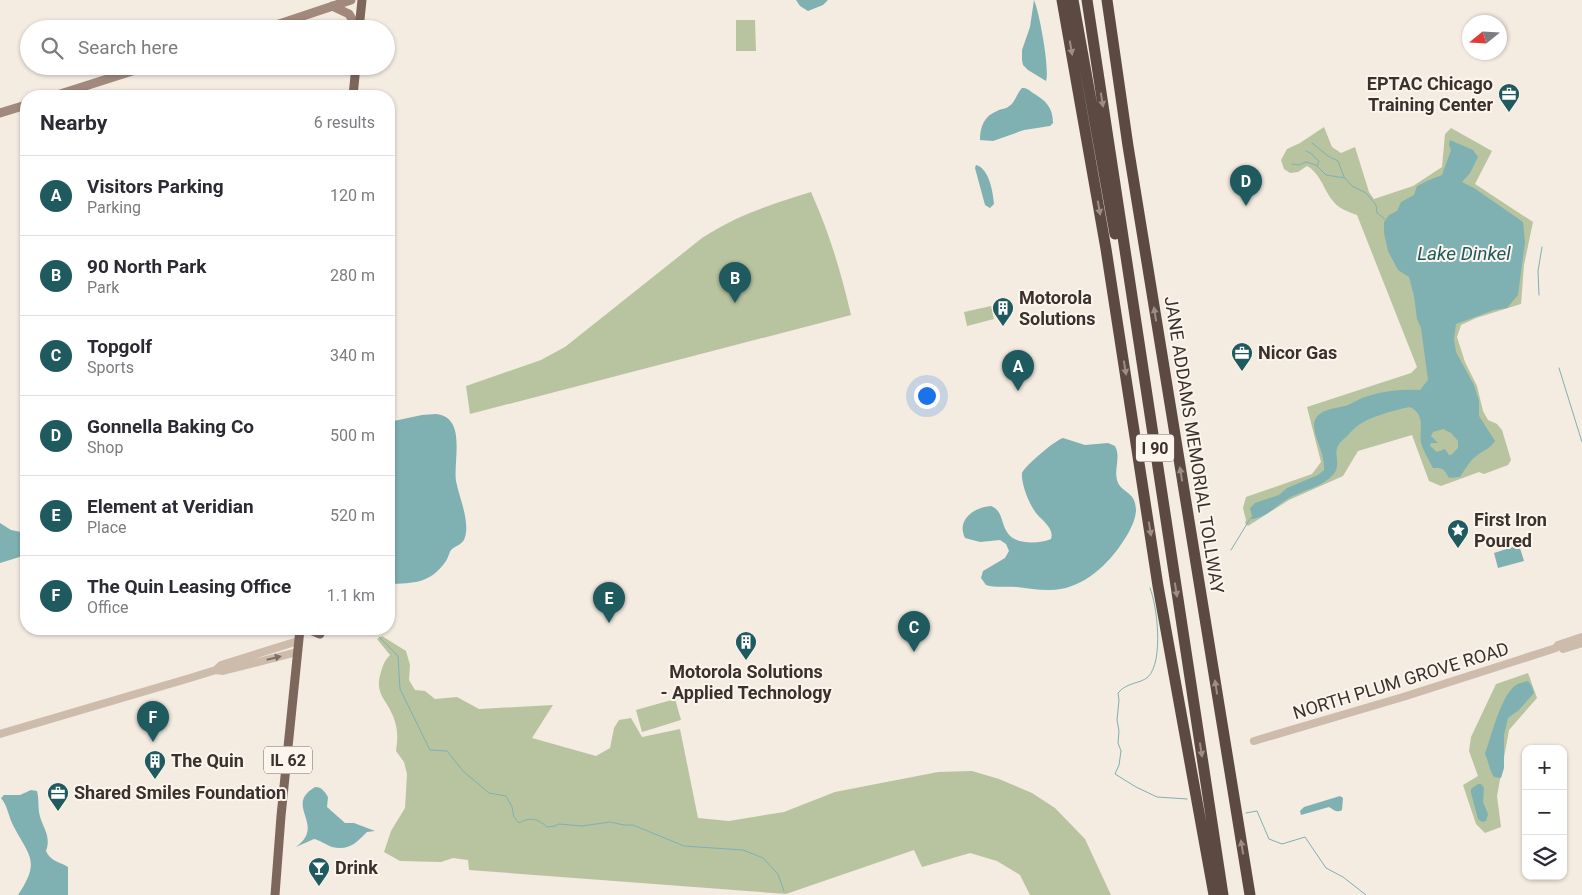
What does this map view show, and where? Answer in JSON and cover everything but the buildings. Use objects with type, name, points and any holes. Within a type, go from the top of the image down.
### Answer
[{"type":"highway","points":[[1062,0],[1109,268],[1158,586],[1214,895]]},
{"type":"highway","points":[[1073,0],[1155,450]]},
{"type":"highway","name":"I 90","points":[[1087,0],[1223,895]]},
{"type":"highway","name":"JANE ADDAMS MEMORIAL TOLLWAY","points":[[1107,0],[1130,161],[1250,895]]},
{"type":"main road","points":[[290,20],[351,0]]},
{"type":"main road","points":[[360,20],[362,0]]},
{"type":"main road","points":[[332,6],[348,14],[352,20]]},
{"type":"main road","points":[[73,90],[120,75]]},
{"type":"main road","points":[[354,90],[355,75]]},
{"type":"main road","points":[[0,113],[20,107]]},
{"type":"main road","name":"IL 62","points":[[275,895],[299,635]]},
{"type":"street","name":"NORTH PLUM GROVE ROAD","points":[[1254,741],[1404,697],[1582,638]]},
{"type":"street","points":[[216,670],[221,665],[298,641]]},
{"type":"street","name":"NORTH PLUM GROVE ROAD","points":[[1556,648],[1560,650],[1582,643]]},
{"type":"street","points":[[0,734],[216,670],[223,671],[297,652]]},
{"type":"green space","points":[[736,20],[755,20],[756,51],[736,51]]},
{"type":"green space","name":"Lake Dinkel","points":[[1324,127],[1332,147],[1341,153],[1355,147],[1369,192],[1374,199],[1413,186],[1442,167],[1445,134],[1451,128],[1492,151],[1475,184],[1533,222],[1524,265],[1521,304],[1476,318],[1461,325],[1457,337],[1465,362],[1477,386],[1483,411],[1488,420],[1497,424],[1502,430],[1511,460],[1508,465],[1484,474],[1479,472],[1441,486],[1429,481],[1412,435],[1358,451],[1343,476],[1289,500],[1248,526],[1245,523],[1243,508],[1246,497],[1312,474],[1321,462],[1307,407],[1411,373],[1417,367],[1357,215],[1344,210],[1335,203],[1312,169],[1307,166],[1298,172],[1290,173],[1284,169],[1281,160],[1287,149]]},
{"type":"green space","points":[[811,192],[834,252],[851,315],[470,414],[466,386],[541,360],[565,347],[702,238],[742,216]]},
{"type":"green space","points":[[991,306],[994,319],[967,326],[964,312]]},
{"type":"green space","points":[[382,636],[406,651],[410,665],[409,680],[415,690],[425,691],[435,699],[457,697],[479,709],[553,705],[532,738],[596,756],[610,748],[614,728],[619,720],[631,718],[642,737],[680,729],[698,818],[729,821],[784,812],[835,792],[938,772],[972,771],[999,779],[1032,793],[1055,808],[1085,839],[1111,895],[1030,895],[1020,875],[997,861],[970,853],[922,867],[914,850],[786,894],[469,870],[468,860],[453,858],[441,862],[400,861],[384,852],[391,831],[405,808],[407,774],[404,762],[396,751],[397,734],[395,720],[382,696],[379,686],[384,663],[390,655],[377,639]]},
{"type":"green space","points":[[1528,673],[1537,698],[1509,730],[1497,796],[1501,827],[1485,833],[1476,824],[1463,785],[1478,776],[1469,751],[1471,737],[1496,684]]},
{"type":"green space","points":[[675,699],[681,720],[642,732],[636,710]]},
{"type":"water","points":[[796,0],[828,0],[823,5],[808,11],[800,6]]},
{"type":"water","points":[[1034,0],[1039,16],[1047,65],[1046,81],[1028,70],[1023,65],[1022,60],[1022,50],[1030,27]]},
{"type":"water","points":[[1022,88],[1028,89],[1045,101],[1052,113],[1053,123],[1050,126],[1024,130],[993,141],[980,140],[982,126],[986,119],[993,113],[1007,108]]},
{"type":"water","name":"Lake Dinkel","points":[[1450,140],[1473,150],[1478,157],[1470,173],[1462,182],[1474,188],[1523,222],[1525,242],[1518,295],[1507,308],[1494,310],[1456,324],[1454,339],[1456,352],[1474,385],[1479,401],[1479,416],[1495,441],[1473,459],[1460,477],[1449,478],[1443,470],[1433,468],[1427,457],[1421,441],[1419,415],[1415,411],[1410,407],[1382,414],[1361,423],[1340,443],[1336,452],[1336,471],[1329,479],[1289,498],[1261,517],[1250,519],[1252,516],[1250,508],[1255,503],[1279,495],[1287,488],[1318,475],[1324,470],[1323,458],[1314,430],[1315,419],[1318,415],[1327,410],[1348,405],[1362,398],[1384,392],[1420,390],[1428,380],[1421,328],[1417,319],[1409,277],[1398,270],[1388,251],[1384,233],[1384,222],[1389,215],[1397,211],[1401,202],[1414,195],[1417,186],[1442,175],[1451,150]],"holes":[[[1443,429],[1451,433],[1458,441],[1458,448],[1451,455],[1445,449],[1437,452],[1430,446],[1431,443],[1438,443],[1431,436],[1433,432]]]},
{"type":"water","points":[[976,165],[984,171],[990,181],[994,204],[990,208],[985,205],[975,168]]},
{"type":"water","points":[[436,414],[446,417],[452,423],[457,441],[456,481],[465,516],[466,531],[464,540],[451,550],[446,561],[434,574],[421,581],[395,584],[395,421]]},
{"type":"water","points":[[1063,438],[1085,445],[1108,443],[1115,446],[1117,450],[1117,480],[1122,488],[1134,499],[1135,504],[1135,516],[1130,529],[1114,555],[1106,563],[1080,583],[1070,587],[1048,590],[986,585],[981,578],[983,571],[1005,558],[1009,551],[1006,544],[1000,540],[980,542],[965,538],[963,526],[965,520],[978,509],[991,506],[998,511],[1005,529],[1015,539],[1027,542],[1040,542],[1051,539],[1052,535],[1049,527],[1036,513],[1027,497],[1022,473],[1041,454]]},
{"type":"water","points":[[0,523],[11,530],[20,532],[20,557],[0,563]]},
{"type":"water","points":[[1519,545],[1524,561],[1498,568],[1494,553]]},
{"type":"water","points":[[1528,681],[1534,693],[1519,710],[1508,718],[1504,735],[1504,768],[1501,778],[1494,777],[1485,754],[1497,717],[1511,690],[1517,684]]},
{"type":"water","points":[[1481,784],[1484,788],[1483,802],[1488,814],[1486,821],[1482,822],[1478,819],[1471,793],[1471,789]]},
{"type":"water","points":[[315,787],[320,788],[324,792],[328,797],[327,807],[345,823],[354,823],[375,831],[367,832],[356,843],[348,847],[332,847],[314,839],[296,847],[304,839],[308,831],[303,801],[306,794]]},
{"type":"water","points":[[31,790],[37,791],[40,817],[48,840],[46,851],[53,859],[68,867],[68,895],[18,895],[29,873],[30,858],[1,798],[4,795],[20,795]]},
{"type":"water","points":[[1340,796],[1343,798],[1342,810],[1340,811],[1329,807],[1301,815],[1300,811],[1304,807]]},
{"type":"waterway","points":[[1312,143],[1328,156],[1338,161],[1344,177]]},
{"type":"waterway","points":[[1306,151],[1319,161],[1317,166]]},
{"type":"waterway","points":[[1292,164],[1299,165],[1306,162],[1316,165],[1326,175],[1345,178],[1352,186],[1366,193],[1376,205],[1377,213],[1385,219]]},
{"type":"waterway","points":[[1539,295],[1538,271],[1542,247]]},
{"type":"waterway","points":[[1559,368],[1582,442]]},
{"type":"waterway","points":[[1231,550],[1250,519]]},
{"type":"waterway","points":[[1150,588],[1157,619],[1158,646],[1156,659],[1148,677],[1125,687],[1118,693],[1118,743],[1121,751],[1119,765],[1115,774],[1157,797],[1187,799]]},
{"type":"waterway","points":[[379,637],[398,656],[400,689],[430,750],[447,751],[463,771],[489,793],[506,796],[512,807],[514,817],[519,823],[533,819],[547,827],[559,824],[582,826],[610,822],[633,825],[684,846],[743,850],[763,858],[778,874],[784,891]]},
{"type":"waterway","points":[[1246,813],[1257,811],[1269,839],[1282,844],[1305,837],[1326,868],[1343,877],[1366,895]]},
{"type":"place","name":"EPTAC Chicago Training Center","points":[[1509,113]]},
{"type":"place","name":"Gonnella Baking Co","points":[[1246,206]]},
{"type":"place","name":"90 North Park","points":[[735,303]]},
{"type":"place","name":"Motorola Solutions","points":[[1003,327]]},
{"type":"place","name":"Nicor Gas","points":[[1242,372]]},
{"type":"place","name":"Visitors Parking","points":[[1018,391]]},
{"type":"place","name":"First Iron Poured","points":[[1458,549]]},
{"type":"place","name":"Element at Veridian","points":[[609,623]]},
{"type":"place","name":"Topgolf","points":[[914,652]]},
{"type":"place","name":"Motorola Solutions - Applied Technology","points":[[746,661]]},
{"type":"place","name":"The Quin Leasing Office","points":[[153,742]]},
{"type":"place","name":"The Quin","points":[[155,780]]},
{"type":"place","name":"Shared Smiles Foundation","points":[[58,812]]},
{"type":"place","name":"Drink","points":[[319,887]]}]
